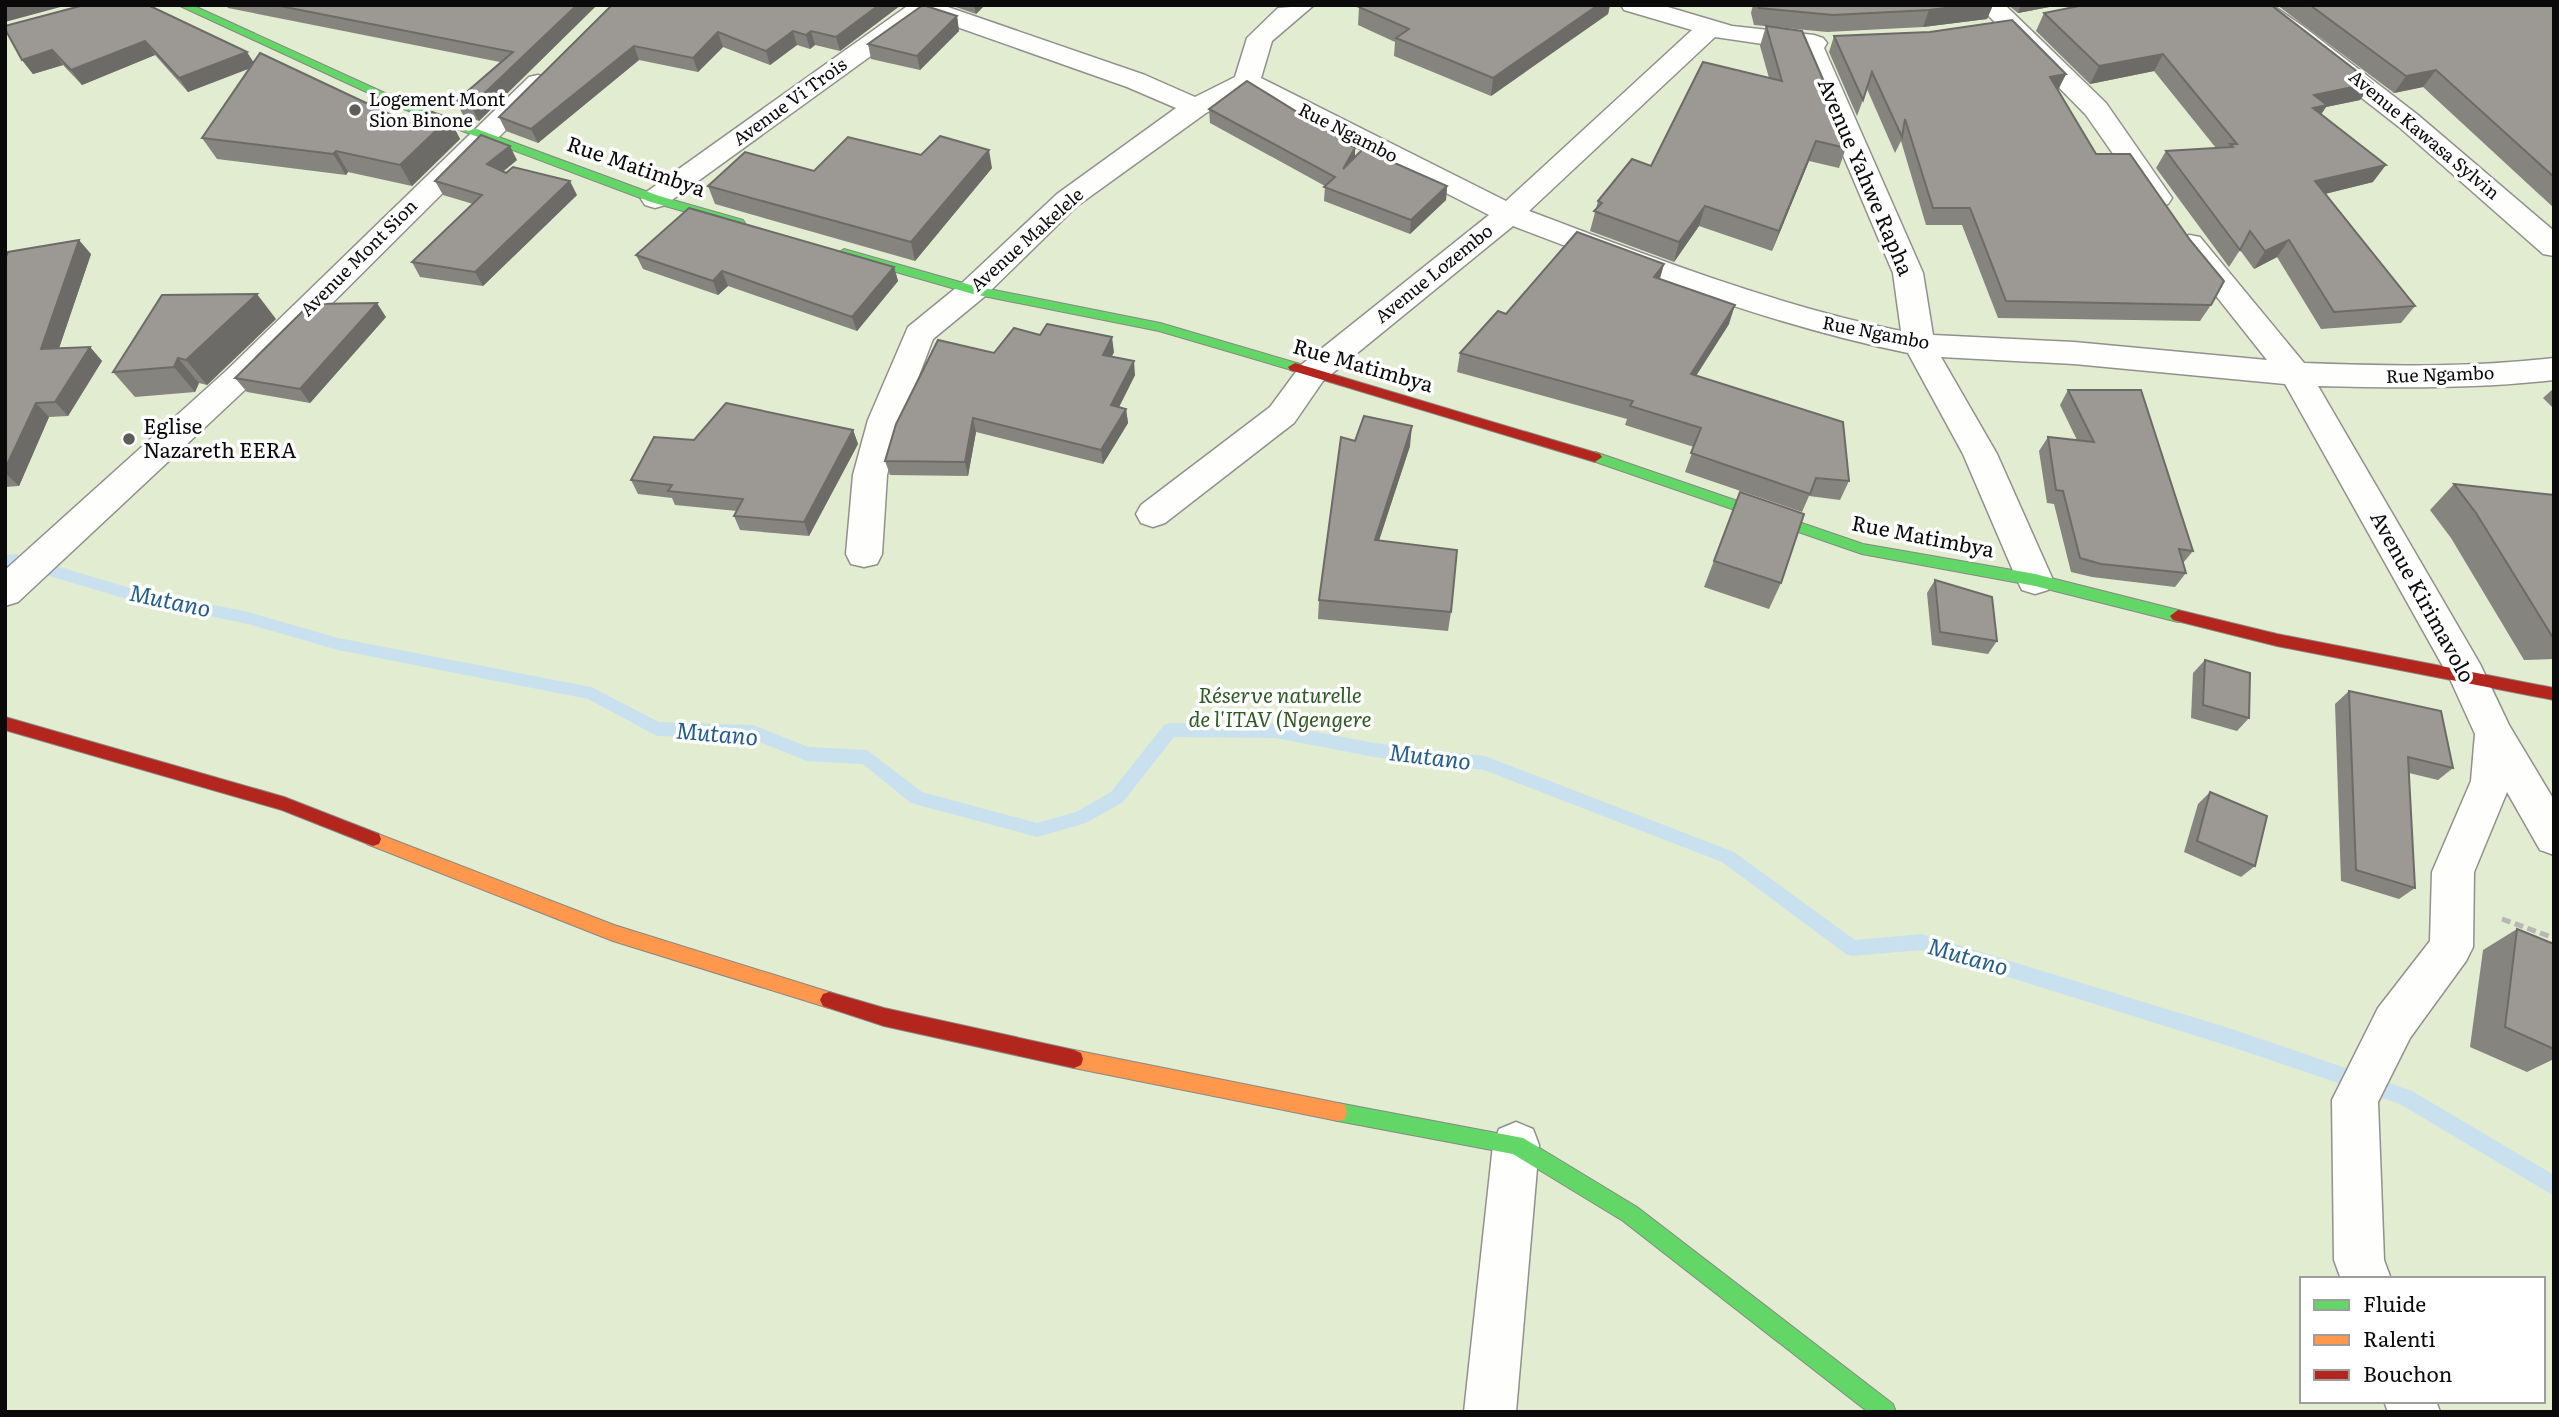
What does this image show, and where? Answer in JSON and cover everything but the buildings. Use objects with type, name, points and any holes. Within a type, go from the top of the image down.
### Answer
[{"type":"street","name":"Rue Matimbya","points":[[183,5],[405,106],[655,199],[761,229]]},
{"type":"street","points":[[1247,81],[1260,38],[1287,13],[1302,5]]},
{"type":"street","points":[[1633,5],[1710,27]]},
{"type":"street","name":"Avenue Kawasa Sylvin","points":[[2255,5],[2319,48],[2410,122],[2554,247]]},
{"type":"street","points":[[922,6],[1035,48],[1136,81],[1195,107]]},
{"type":"street","name":"Avenue Vi Trois","points":[[655,199],[922,6]]},
{"type":"street","name":"Avenue Kirimavolo","points":[[2007,20],[2096,109],[2174,221],[2295,374],[2467,675],[2494,734],[2491,781],[2453,872],[2451,947],[2394,1023],[2355,1100],[2359,1260],[2365,1277]]},
{"type":"street","name":"Avenue Yahwe Rapha","points":[[1710,27],[1730,33],[1821,43],[1908,273],[1919,345],[1980,454],[2035,580]]},
{"type":"street","name":"Avenue Lozembo","points":[[1153,514],[1282,415],[1312,373],[1509,214],[1710,27]]},
{"type":"street","name":"Avenue Mont Sion","points":[[5,592],[237,379],[560,61]]},
{"type":"street","name":"Avenue Makelele","points":[[863,554],[870,475],[885,420],[919,334],[973,290],[1067,200],[1195,107],[1247,81]]},
{"type":"street","name":"Rue Ngambo","points":[[1247,81],[1509,214],[1712,290],[1841,329],[1919,345],[2074,352],[2295,374],[2398,377],[2520,373],[2554,369]]},
{"type":"street","name":"Rue Matimbya","points":[[827,248],[973,290],[1160,327],[1591,455],[1862,549],[2035,580],[2277,640],[2554,694]]},
{"type":"street","points":[[5,723],[284,804],[613,933],[884,1017],[1194,1085],[1516,1145],[1630,1214],[1885,1412]]},
{"type":"street","points":[[2494,734],[2554,837]]},
{"type":"street","points":[[1490,1412],[1516,1145]]},
{"type":"green space","name":"Réserve naturelle de l'ITAV (Ngengere","points":[[5,5],[2554,5],[2554,1412],[5,1412]]},
{"type":"waterway","name":"Mutano","points":[[5,561],[16,560],[130,594],[248,618],[338,644],[591,693],[657,729],[753,732],[807,754],[867,757],[917,798],[1037,830],[1080,818],[1117,797],[1170,730],[1276,731],[1374,750],[1485,763],[1728,857],[1852,948],[1922,942],[2235,1039],[2405,1097],[2554,1186]]},
{"type":"traffic: fast","points":[[183,5],[405,106],[655,199],[739,223]]},
{"type":"traffic: fast","points":[[844,253],[973,290],[1160,327],[1295,367]]},
{"type":"traffic: fast","points":[[1595,457],[1862,549],[2035,580],[2178,616]]},
{"type":"traffic: fast","points":[[1338,1112],[1516,1145],[1630,1214],[1885,1412]]},
{"type":"traffic: slow","points":[[373,839],[613,933],[829,1000]]},
{"type":"traffic: slow","points":[[1074,1059],[1338,1112]]},
{"type":"traffic: jam","points":[[1295,367],[1595,457]]},
{"type":"traffic: jam","points":[[2178,616],[2277,640],[2554,694]]},
{"type":"traffic: jam","points":[[5,723],[284,804],[373,839]]},
{"type":"traffic: jam","points":[[829,1000],[884,1017],[1074,1059]]},
{"type":"place","name":"Logement Mont Sion Binone","points":[[355,110]]},
{"type":"place","name":"Eglise Nazareth EERA","points":[[129,439]]}]
